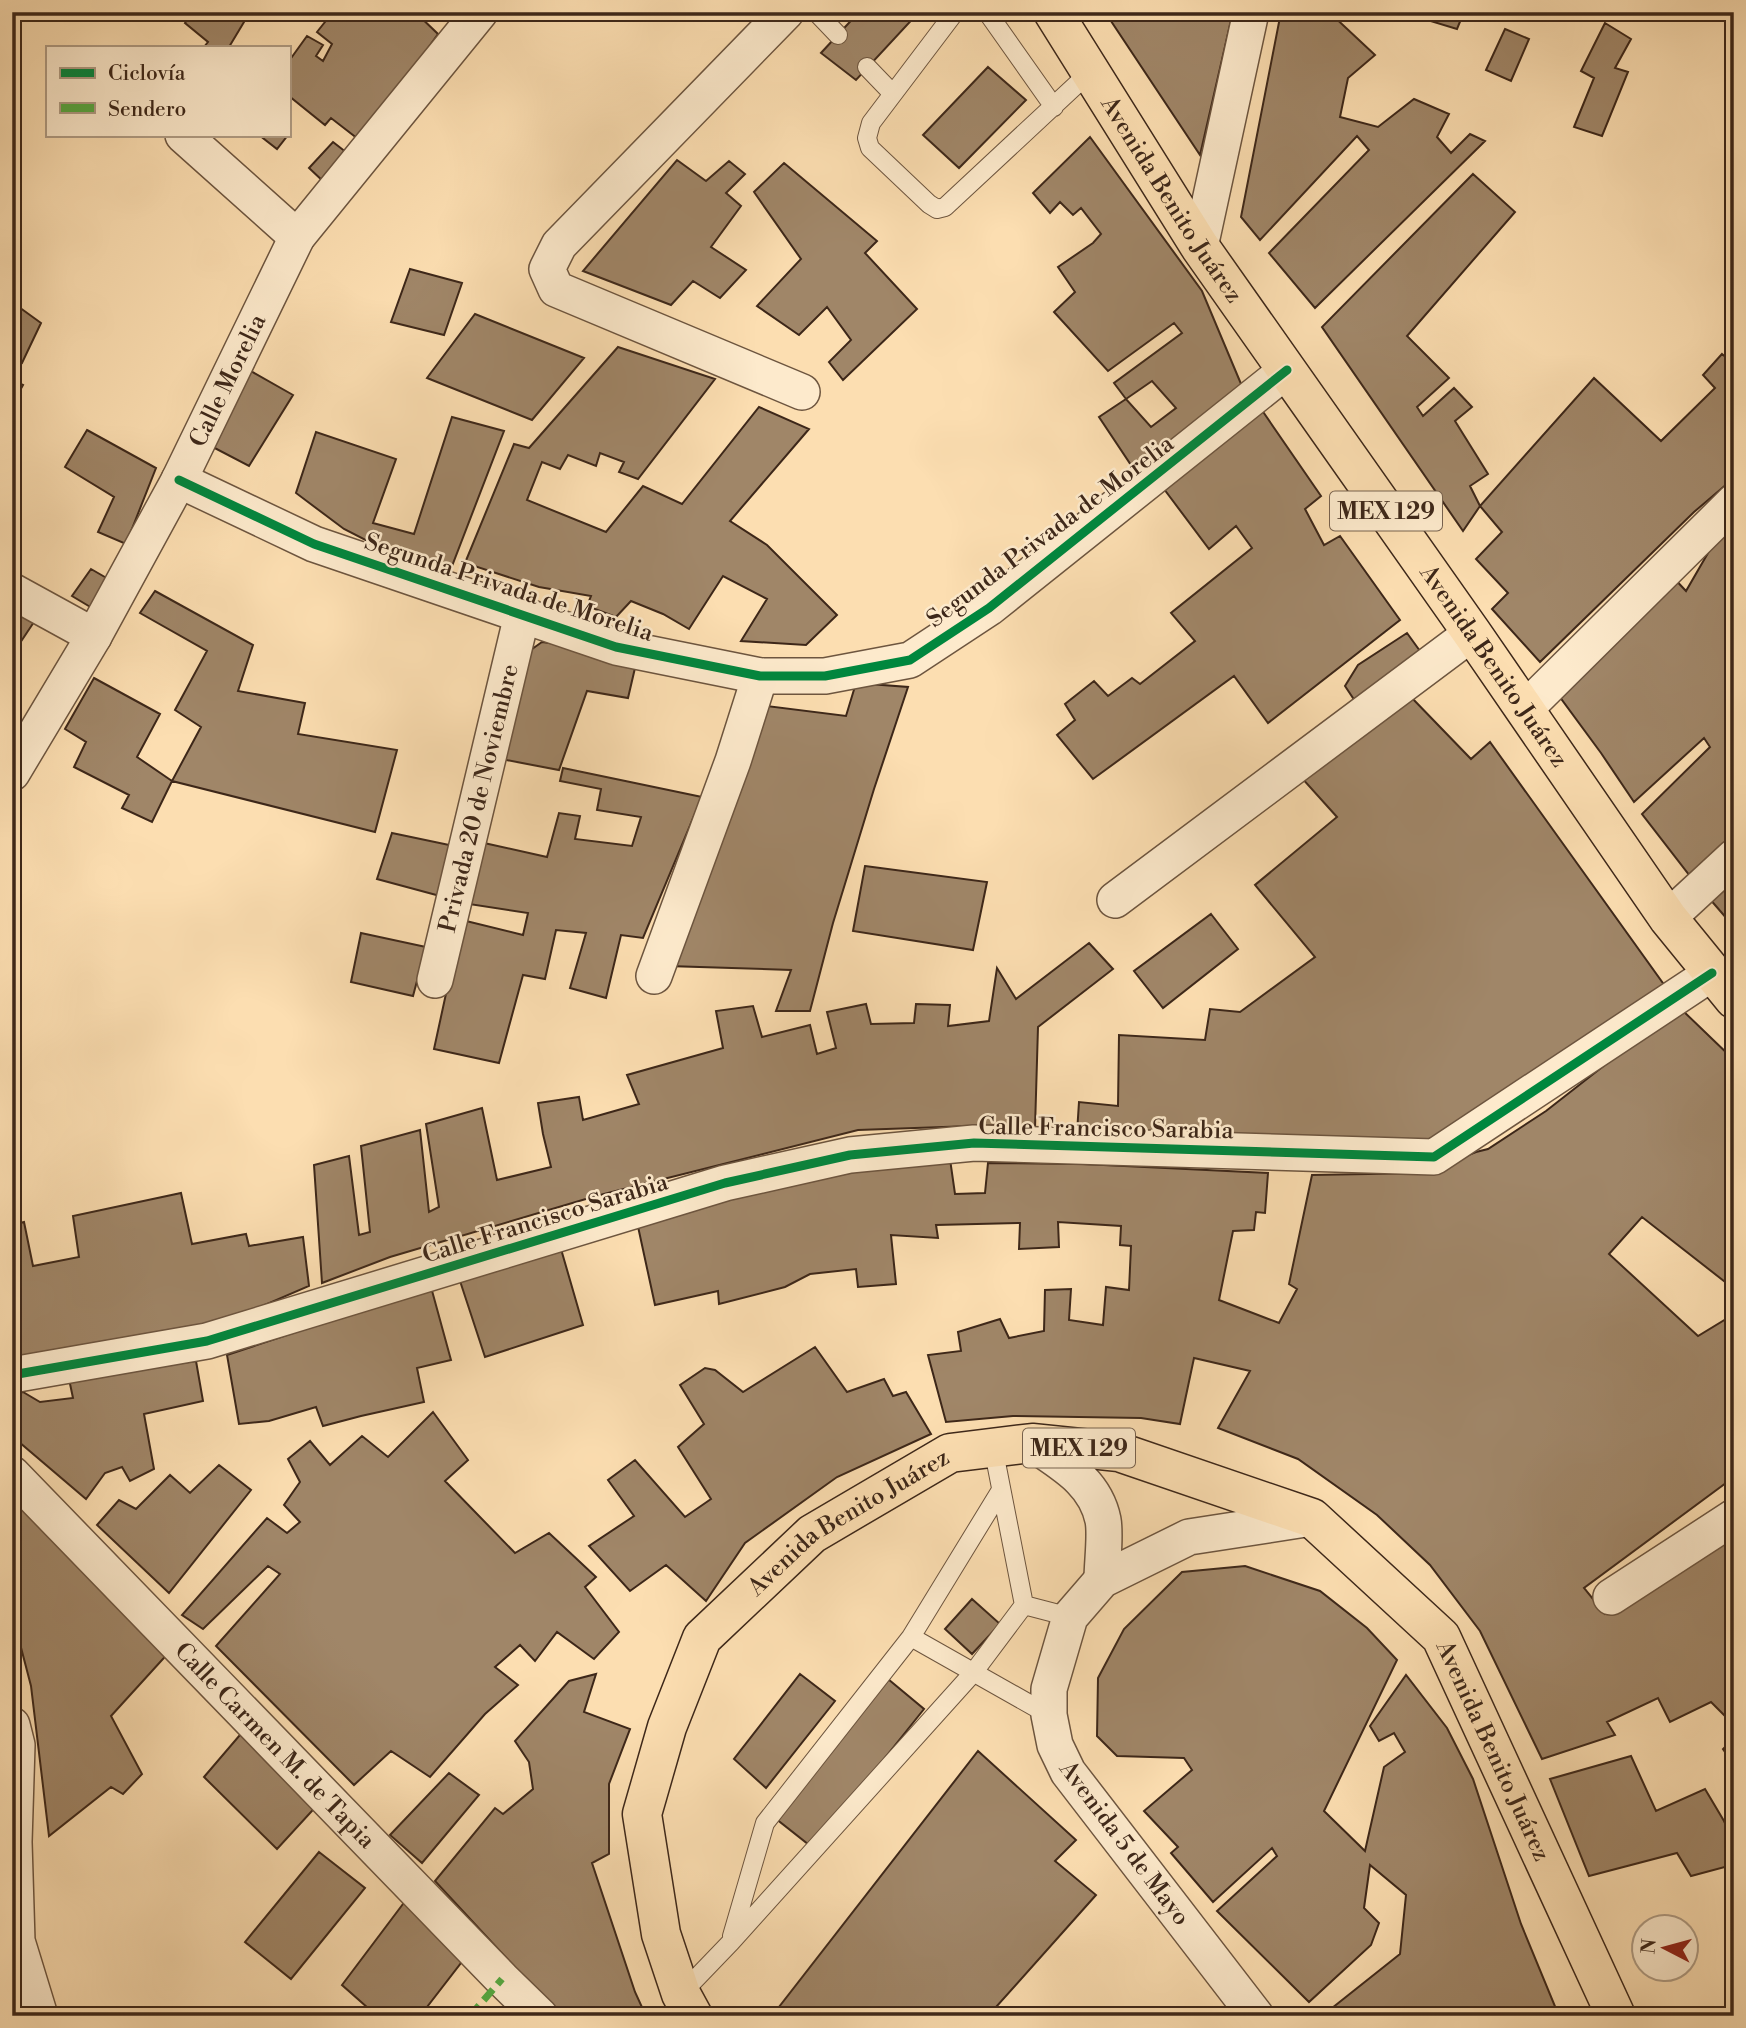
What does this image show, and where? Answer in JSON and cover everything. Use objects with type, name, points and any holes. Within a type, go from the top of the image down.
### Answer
[{"type":"main road","name":"Avenida Benito Juárez","points":[[1053,12],[1200,247],[1472,633],[1668,918],[1723,986]]},
{"type":"main road","name":"Avenida Benito Juárez","points":[[687,2005],[661,1934],[642,1814],[667,1727],[702,1638],[812,1534],[950,1453],[1032,1443],[1119,1452],[1311,1518],[1441,1637],[1616,2016]]},
{"type":"street","points":[[786,12],[559,244],[547,270],[556,289],[802,392]]},
{"type":"street","points":[[1200,247],[1251,12]]},
{"type":"street","name":"Calle Morelia","points":[[12,773],[94,636],[179,480],[297,237],[462,19]]},
{"type":"street","points":[[184,136],[297,237]]},
{"type":"street","name":"Segunda Privada de Morelia","points":[[179,480],[314,544],[616,647],[760,676],[825,676],[910,660],[989,608],[1287,370]]},
{"type":"street","points":[[1524,710],[1734,502]]},
{"type":"street","points":[[12,591],[94,636]]},
{"type":"street","name":"Privada 20 de Noviembre","points":[[435,980],[522,615]]},
{"type":"street","points":[[1115,900],[1472,633]]},
{"type":"street","points":[[654,976],[733,761],[760,676]]},
{"type":"street","points":[[1668,918],[1734,858]]},
{"type":"street","name":"Calle Francisco Sarabia","points":[[12,1375],[207,1341],[725,1183],[850,1155],[974,1143],[1434,1157],[1723,986]]},
{"type":"street","points":[[1032,1443],[1081,1478],[1095,1497],[1104,1521],[1102,1580]]},
{"type":"street","name":"Calle Carmen M. de Tapia","points":[[12,1474],[540,2016]]},
{"type":"street","points":[[1611,1597],[1734,1517]]},
{"type":"street","name":"Avenida 5 de Mayo","points":[[1256,2016],[1068,1772],[1055,1745],[1049,1715],[1049,1689],[1069,1617],[1102,1580],[1189,1537],[1311,1518]]},
{"type":"street","points":[[12,1725],[17,1745],[14,1842],[17,1941],[40,2016]]},
{"type":"lane","points":[[817,12],[838,35]]},
{"type":"lane","points":[[955,12],[871,123],[867,138],[870,148],[937,209],[944,207],[1090,72]]},
{"type":"lane","points":[[987,12],[1054,107]]},
{"type":"lane","points":[[867,67],[893,94]]},
{"type":"lane","points":[[687,2005],[731,1942],[973,1674],[1024,1605],[993,1447]]},
{"type":"lane","points":[[731,1942],[765,1823],[911,1637],[1001,1490]]},
{"type":"lane","points":[[1024,1605],[1069,1617]]},
{"type":"lane","points":[[911,1637],[1049,1715]]},
{"type":"building","points":[[193,12],[250,12],[230,46],[205,46],[208,42],[185,23]]},
{"type":"building","points":[[333,12],[415,12],[438,34],[362,142],[331,118],[325,125],[290,97],[290,60],[307,36],[323,45],[316,56],[323,61],[332,44],[317,32]]},
{"type":"building","points":[[859,12],[919,12],[856,80],[821,53]]},
{"type":"building","points":[[1105,12],[1233,12],[1200,155]]},
{"type":"building","points":[[1281,12],[1329,12],[1375,55],[1348,78],[1340,117],[1378,127],[1414,99],[1449,114],[1437,137],[1451,153],[1470,134],[1485,141],[1315,308],[1269,253],[1369,150],[1357,136],[1260,240],[1241,217]]},
{"type":"building","points":[[1431,12],[1464,12],[1457,29],[1427,20]]},
{"type":"building","points":[[1605,23],[1631,39],[1615,68],[1628,72],[1602,136],[1574,127],[1594,78],[1581,71]]},
{"type":"building","points":[[1505,29],[1529,39],[1511,81],[1486,70]]},
{"type":"building","points":[[988,67],[1026,100],[959,168],[923,135]]},
{"type":"building","points":[[260,136],[287,136],[277,149]]},
{"type":"building","points":[[1090,137],[1202,291],[1244,391],[1133,468],[1099,417],[1126,399],[1114,383],[1182,333],[1174,323],[1108,371],[1054,312],[1075,292],[1058,267],[1093,243],[1101,234],[1081,208],[1073,215],[1060,202],[1050,213],[1033,193]],"holes":[[[1152,381],[1176,408],[1151,427],[1126,399]]]},
{"type":"building","points":[[333,142],[351,156],[325,183],[309,168]]},
{"type":"building","points":[[677,160],[706,181],[729,161],[745,174],[726,193],[741,206],[711,247],[746,270],[720,298],[693,281],[671,305],[583,271]]},
{"type":"building","points":[[784,163],[877,241],[865,253],[917,309],[843,380],[829,362],[851,340],[827,307],[799,335],[757,306],[801,259],[754,192]]},
{"type":"building","points":[[1473,174],[1515,212],[1407,336],[1449,378],[1417,407],[1423,416],[1454,388],[1472,407],[1455,421],[1488,474],[1470,486],[1480,506],[1463,531],[1322,327]]},
{"type":"building","points":[[410,269],[462,283],[444,335],[391,322]]},
{"type":"building","points":[[12,302],[41,323],[22,363],[12,359]]},
{"type":"building","points":[[475,314],[584,358],[532,420],[427,378]]},
{"type":"building","points":[[618,347],[715,379],[638,479],[619,472],[624,462],[600,453],[596,466],[568,455],[560,469],[542,462],[527,500],[606,532],[643,486],[682,504],[759,407],[809,429],[730,521],[767,545],[837,615],[806,645],[741,641],[767,599],[723,576],[689,629],[663,614],[631,601],[616,617],[587,606],[591,596],[539,587],[465,563],[514,444],[529,448]]},
{"type":"building","points":[[1722,354],[1734,364],[1734,478],[1694,512],[1540,662],[1492,609],[1508,593],[1476,559],[1502,532],[1480,506],[1594,378],[1661,441],[1715,388],[1703,375]]},
{"type":"building","points":[[249,370],[293,395],[249,466],[207,444]]},
{"type":"building","points":[[12,380],[23,385],[12,405]]},
{"type":"building","points":[[1257,403],[1321,496],[1305,509],[1324,545],[1340,536],[1400,620],[1268,723],[1234,676],[1093,779],[1057,735],[1075,720],[1065,704],[1094,681],[1108,696],[1132,678],[1140,684],[1195,641],[1171,613],[1252,548],[1236,526],[1209,549],[1158,481]]},
{"type":"building","points":[[452,417],[504,431],[452,566],[387,551],[344,529],[296,493],[316,432],[396,459],[373,523],[414,534]]},
{"type":"building","points":[[87,430],[156,468],[126,544],[98,532],[114,497],[65,467]]},
{"type":"building","points":[[1734,508],[1734,842],[1690,876],[1642,814],[1710,747],[1704,738],[1634,802],[1554,689],[1671,575],[1686,591]]},
{"type":"building","points":[[91,569],[110,580],[92,608],[72,596]]},
{"type":"building","points":[[155,591],[253,645],[238,691],[305,703],[298,734],[397,750],[375,832],[172,781],[201,727],[175,710],[207,651],[140,613]]},
{"type":"building","points":[[12,607],[36,619],[12,655]]},
{"type":"building","points":[[1407,633],[1425,658],[1357,704],[1345,686],[1358,665]]},
{"type":"building","points":[[542,642],[638,655],[628,698],[587,691],[559,770],[501,759],[525,654]]},
{"type":"building","points":[[94,678],[160,714],[137,757],[172,781],[152,822],[122,808],[129,795],[74,767],[86,742],[65,729]]},
{"type":"building","points":[[856,683],[908,687],[833,923],[810,1011],[776,1011],[791,970],[668,966],[767,706],[846,716]]},
{"type":"building","points":[[1411,697],[1471,759],[1490,742],[1665,986],[1419,1149],[1077,1133],[1079,1102],[1118,1106],[1119,1035],[1205,1040],[1210,1009],[1240,1012],[1315,957],[1255,885],[1337,817],[1300,776]]},
{"type":"building","points":[[563,768],[702,797],[643,938],[621,935],[606,998],[570,988],[586,933],[556,930],[545,979],[523,975],[499,1063],[434,1049],[462,920],[523,935],[528,913],[469,904],[484,843],[547,857],[559,813],[580,816],[575,839],[632,846],[641,817],[597,810],[601,789],[560,781]]},
{"type":"building","points":[[392,833],[454,846],[440,896],[377,879]]},
{"type":"building","points":[[865,866],[987,882],[973,950],[853,931]]},
{"type":"building","points":[[1734,876],[1734,927],[1709,898]]},
{"type":"building","points":[[1211,914],[1238,949],[1163,1008],[1134,971]]},
{"type":"building","points":[[361,933],[426,947],[413,996],[351,982]]},
{"type":"building","points":[[1089,943],[1113,969],[1038,1027],[1035,1128],[1000,1125],[858,1130],[596,1196],[390,1257],[322,1283],[314,1165],[349,1156],[359,1235],[370,1232],[361,1146],[420,1130],[429,1212],[439,1207],[426,1124],[482,1108],[497,1180],[551,1167],[538,1103],[579,1097],[583,1120],[639,1104],[627,1075],[723,1048],[716,1011],[753,1006],[762,1037],[810,1025],[817,1054],[836,1048],[827,1012],[866,1004],[871,1024],[914,1023],[916,1004],[950,1005],[948,1026],[989,1021],[997,968],[1016,999]]},
{"type":"building","points":[[1679,1007],[1734,1060],[1734,1281],[1729,1285],[1642,1217],[1609,1254],[1698,1336],[1731,1316],[1734,1319],[1734,1477],[1584,1588],[1605,1614],[1734,1527],[1734,1725],[1711,1702],[1670,1722],[1658,1698],[1607,1722],[1615,1735],[1542,1759],[1480,1631],[1430,1565],[1377,1515],[1298,1459],[1218,1428],[1250,1371],[1194,1358],[1180,1424],[1141,1418],[1013,1416],[946,1422],[928,1355],[961,1351],[958,1332],[1000,1319],[1009,1338],[1044,1331],[1045,1290],[1071,1289],[1069,1320],[1103,1325],[1106,1287],[1129,1290],[1131,1246],[1120,1245],[1121,1226],[1058,1222],[1059,1247],[1019,1249],[1020,1223],[936,1225],[938,1238],[891,1235],[896,1284],[858,1287],[856,1269],[810,1274],[785,1287],[719,1304],[718,1291],[655,1305],[637,1222],[707,1202],[869,1169],[950,1159],[955,1194],[985,1193],[988,1163],[1083,1164],[1268,1173],[1265,1213],[1256,1212],[1254,1230],[1233,1231],[1219,1300],[1279,1323],[1297,1289],[1289,1284],[1312,1175],[1424,1173],[1488,1149],[1546,1111]]},
{"type":"building","points":[[181,1193],[192,1244],[246,1234],[249,1246],[303,1237],[309,1286],[239,1316],[108,1350],[12,1363],[12,1225],[24,1222],[33,1266],[79,1257],[73,1216]]},
{"type":"building","points":[[561,1249],[583,1325],[485,1357],[460,1281]]},
{"type":"building","points":[[431,1287],[451,1360],[417,1368],[424,1402],[323,1426],[316,1407],[269,1421],[239,1424],[227,1355]]},
{"type":"building","points":[[815,1347],[847,1392],[884,1379],[893,1396],[906,1392],[931,1434],[837,1477],[745,1543],[706,1601],[666,1565],[630,1591],[589,1546],[634,1516],[608,1480],[635,1460],[685,1517],[711,1499],[678,1447],[704,1424],[680,1385],[705,1368],[715,1370],[743,1392]]},
{"type":"building","points":[[196,1361],[203,1401],[144,1414],[154,1469],[130,1481],[122,1467],[105,1473],[86,1499],[12,1436],[12,1395],[23,1392],[40,1402],[73,1398],[69,1379]]},
{"type":"building","points":[[433,1412],[468,1460],[445,1481],[515,1553],[549,1533],[596,1577],[585,1587],[619,1632],[594,1659],[557,1632],[535,1661],[520,1645],[495,1667],[518,1685],[485,1714],[430,1777],[391,1751],[354,1785],[216,1646],[280,1574],[268,1566],[203,1629],[182,1615],[267,1518],[287,1533],[300,1522],[284,1505],[300,1482],[288,1459],[310,1441],[330,1465],[362,1436],[388,1457]]},
{"type":"building","points":[[219,1465],[251,1490],[169,1593],[97,1525],[119,1500],[136,1509],[170,1475],[190,1493]]},
{"type":"building","points":[[12,1486],[172,1649],[111,1716],[142,1774],[123,1794],[111,1787],[49,1836],[31,1686],[12,1613]]},
{"type":"building","points":[[1245,1566],[1320,1591],[1367,1628],[1397,1660],[1324,1811],[1365,1851],[1384,1767],[1405,1752],[1394,1733],[1379,1741],[1370,1726],[1406,1675],[1447,1728],[1473,1779],[1521,1924],[1559,2016],[1322,2016],[1400,1954],[1406,1895],[1370,1865],[1364,1908],[1379,1923],[1371,1945],[1309,2002],[1217,1911],[1277,1856],[1272,1848],[1213,1902],[1171,1853],[1178,1847],[1144,1811],[1192,1770],[1184,1758],[1117,1756],[1097,1736],[1098,1678],[1124,1629],[1182,1572]]},
{"type":"building","points":[[972,1599],[1000,1624],[972,1654],[945,1629]]},
{"type":"building","points":[[596,1674],[584,1712],[630,1729],[609,1784],[609,1854],[592,1863],[635,1992],[646,2016],[560,2016],[435,1881],[495,1808],[503,1814],[533,1789],[529,1762],[515,1741],[569,1681]]},
{"type":"building","points":[[800,1674],[835,1701],[766,1788],[734,1759]]},
{"type":"building","points":[[888,1679],[924,1709],[813,1848],[775,1818]]},
{"type":"building","points":[[251,1722],[322,1800],[277,1849],[204,1777]]},
{"type":"building","points":[[1734,1738],[1734,1765],[1723,1749]]},
{"type":"building","points":[[978,1751],[1076,1840],[1055,1861],[1096,1895],[988,2016],[772,2016]]},
{"type":"building","points":[[1631,1756],[1656,1811],[1705,1789],[1734,1843],[1734,1866],[1691,1876],[1677,1853],[1589,1876],[1550,1779]]},
{"type":"building","points":[[449,1773],[479,1795],[422,1863],[390,1835]]},
{"type":"building","points":[[319,1852],[365,1888],[291,1979],[245,1942]]},
{"type":"building","points":[[406,1900],[464,1959],[420,2016],[377,2016],[342,1985]]},
{"type":"building","points":[[12,1972],[24,2016],[12,2016]]},
{"type":"marked path","points":[[470,2016],[502,1979]]},
{"type":"cycle path","points":[[179,480],[314,544],[616,647],[760,676],[825,676],[910,660],[989,608],[1287,370]]},
{"type":"cycle path","points":[[12,1375],[207,1341],[725,1183],[850,1155],[974,1143],[1434,1157],[1712,973]]}]
